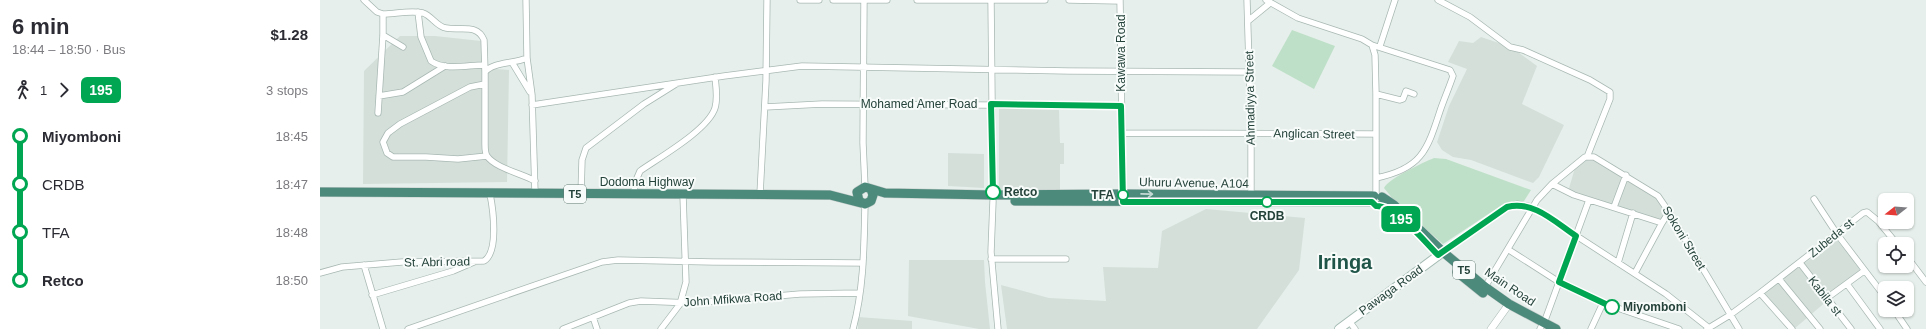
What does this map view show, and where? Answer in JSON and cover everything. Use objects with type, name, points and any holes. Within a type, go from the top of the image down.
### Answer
[{"type":"highway","name":"Uhuru Avenue, A104","points":[[866,188],[886,193],[993,198]]},
{"type":"highway","name":"T5","points":[[830,195],[866,188]]},
{"type":"highway","points":[[866,188],[873,195],[866,203],[856,195],[866,188]]},
{"type":"highway","name":"Dodoma Highway","points":[[320,192],[830,195]]},
{"type":"highway","name":"T5","points":[[830,195],[866,203]]},
{"type":"highway","name":"Uhuru Avenue, A104","points":[[1123,198],[1251,196],[1377,199]]},
{"type":"highway","name":"Uhuru Avenue, A104","points":[[866,203],[891,198],[1377,199]]},
{"type":"highway","name":"Main Road","points":[[1377,199],[1394,205],[1440,253],[1485,287],[1507,306],[1542,327],[1556,329]]},
{"type":"highway","name":"T5","points":[[1440,253],[1483,293],[1507,306]]},
{"type":"main road","name":"Pawaga Road","points":[[1339,329],[1440,253]]},
{"type":"street","points":[[364,0],[377,12],[383,14],[418,12],[424,14],[446,28],[471,28],[479,32],[484,40],[485,144],[487,156]]},
{"type":"street","points":[[526,0],[527,58],[532,95],[535,193]]},
{"type":"street","points":[[760,194],[765,107],[767,0]]},
{"type":"street","points":[[800,0],[819,0]]},
{"type":"street","points":[[833,0],[887,0]]},
{"type":"street","points":[[864,0],[863,105],[866,188]]},
{"type":"street","points":[[917,0],[1045,0]]},
{"type":"street","points":[[991,0],[993,198],[991,259],[998,329]]},
{"type":"street","points":[[1069,0],[1120,0]]},
{"type":"street","name":"Kawawa Road","points":[[1120,0],[1123,198]]},
{"type":"street","name":"Ahmadiyya Street","points":[[1247,0],[1251,133],[1251,196]]},
{"type":"street","points":[[1380,46],[1396,0]]},
{"type":"street","points":[[1438,0],[1470,17],[1510,47],[1523,50],[1590,80],[1610,92],[1610,99],[1587,157],[1552,184],[1532,207],[1509,250],[1485,287]]},
{"type":"street","points":[[1248,21],[1268,2],[1298,18],[1362,39],[1372,45],[1380,46],[1450,70],[1453,76],[1426,149],[1410,167],[1390,175],[1376,178]]},
{"type":"street","points":[[418,12],[421,37],[428,58],[435,64],[484,65]]},
{"type":"street","points":[[378,113],[384,35],[383,14]]},
{"type":"street","points":[[384,35],[403,47]]},
{"type":"street","points":[[1372,45],[1375,55],[1377,199]]},
{"type":"street","points":[[485,72],[493,66],[512,64],[527,58]]},
{"type":"street","points":[[512,64],[532,95]]},
{"type":"street","points":[[379,96],[397,94],[408,90],[447,65]]},
{"type":"street","points":[[532,105],[715,77],[766,72],[802,66],[992,70],[1248,72]]},
{"type":"street","points":[[633,194],[640,171],[698,130],[710,118],[714,111],[716,101],[715,77]]},
{"type":"street","points":[[581,194],[582,160],[586,148],[644,104],[677,83]]},
{"type":"street","points":[[485,84],[470,87],[400,124],[386,136],[383,142],[387,153],[393,157],[458,159],[487,156],[498,164],[535,182]]},
{"type":"street","points":[[1376,94],[1402,100],[1406,91],[1414,94]]},
{"type":"street","name":"Mohamed Amer Road","points":[[765,107],[822,104],[1121,106]]},
{"type":"street","name":"Anglican Street","points":[[1121,133],[1376,134]]},
{"type":"street","name":"Sokoni Street","points":[[1587,157],[1594,157],[1626,175],[1658,196],[1739,329]]},
{"type":"street","points":[[1614,207],[1626,175]]},
{"type":"street","points":[[1552,184],[1574,196],[1614,207],[1662,223]]},
{"type":"street","name":"St. Abri road","points":[[320,273],[342,267],[402,262],[484,261],[489,258],[491,254],[493,216],[490,194]]},
{"type":"street","points":[[661,329],[680,304],[686,282],[683,195]]},
{"type":"street","points":[[1814,199],[1837,234],[1878,288]]},
{"type":"street","points":[[1542,327],[1589,200]]},
{"type":"street","points":[[853,329],[860,293],[866,203]]},
{"type":"street","points":[[1440,253],[1507,207],[1517,204],[1532,207],[1635,273],[1678,303],[1708,328]]},
{"type":"street","points":[[1635,273],[1669,212]]},
{"type":"street","name":"Zubeda st","points":[[1708,328],[1730,315],[1867,212],[1878,221],[1891,237]]},
{"type":"street","points":[[1618,263],[1633,213]]},
{"type":"street","points":[[1509,250],[1559,282],[1603,303],[1679,329]]},
{"type":"street","points":[[991,259],[1066,259]]},
{"type":"street","points":[[408,329],[602,262],[618,260],[863,263]]},
{"type":"street","points":[[372,295],[453,271],[474,261]]},
{"type":"street","name":"Kabila st","points":[[1800,263],[1851,329]]},
{"type":"street","points":[[364,265],[383,329]]},
{"type":"street","points":[[1914,266],[1926,282]]},
{"type":"street","points":[[1827,298],[1864,271]]},
{"type":"street","points":[[1779,279],[1820,329]]},
{"type":"street","points":[[1847,284],[1880,329]]},
{"type":"street","name":"John Mfikwa Road","points":[[564,329],[629,303],[641,301],[680,304],[800,294],[860,293]]},
{"type":"street","points":[[1760,293],[1792,329]]},
{"type":"street","points":[[1591,329],[1603,303]]},
{"type":"street","points":[[1491,329],[1507,306]]},
{"type":"street","points":[[593,317],[597,329]]},
{"type":"street","points":[[1899,317],[1908,329]]},
{"type":"street","points":[[1349,321],[1355,329]]},
{"type":"shaded area","points":[[400,36],[435,36],[481,41],[483,68],[509,70],[507,182],[363,184],[364,71]]},
{"type":"shaded area","points":[[1481,37],[1511,47],[1537,66],[1522,104],[1564,125],[1539,177],[1533,183],[1471,160],[1453,157],[1442,150],[1437,142],[1449,106],[1467,69],[1448,62],[1459,41],[1473,43]]},
{"type":"shaded area","points":[[999,108],[1059,110],[1060,143],[1064,143],[1064,164],[1060,164],[1060,193],[999,193]]},
{"type":"shaded area","points":[[948,153],[984,154],[984,188],[948,186]]},
{"type":"shaded area","points":[[1588,158],[1600,162],[1658,198],[1667,212],[1661,222],[1567,195],[1575,168]]},
{"type":"shaded area","points":[[1206,209],[1305,218],[1299,270],[1257,329],[1007,329],[1001,285],[1049,298],[1106,301],[1103,267],[1158,268],[1162,231]]},
{"type":"shaded area","points":[[1837,240],[1862,271],[1794,329],[1764,292]]},
{"type":"shaded area","points":[[909,260],[984,260],[990,329],[979,329],[908,316]]},
{"type":"shaded area","points":[[858,317],[912,321],[912,329],[858,329]]},
{"type":"green space","points":[[1292,30],[1335,46],[1314,89],[1272,66]]},
{"type":"green space","points":[[1434,158],[1446,159],[1531,190],[1524,201],[1502,205],[1443,244],[1397,204],[1384,188],[1392,180]]},
{"type":"bus line","name":"195","points":[[993,192],[991,104],[1121,106],[1123,202],[1372,202],[1373,205],[1381,205],[1395,212],[1438,255],[1507,207],[1517,204],[1532,207],[1576,236],[1559,282],[1612,307]]},
{"type":"place","name":"Retco","points":[[993,192]]},
{"type":"place","name":"TFA","points":[[1123,195]]},
{"type":"place","name":"CRDB","points":[[1267,202]]},
{"type":"place","name":"Miyomboni","points":[[1612,307]]},
{"type":"district","name":"Iringa","points":[[1345,262]]}]
